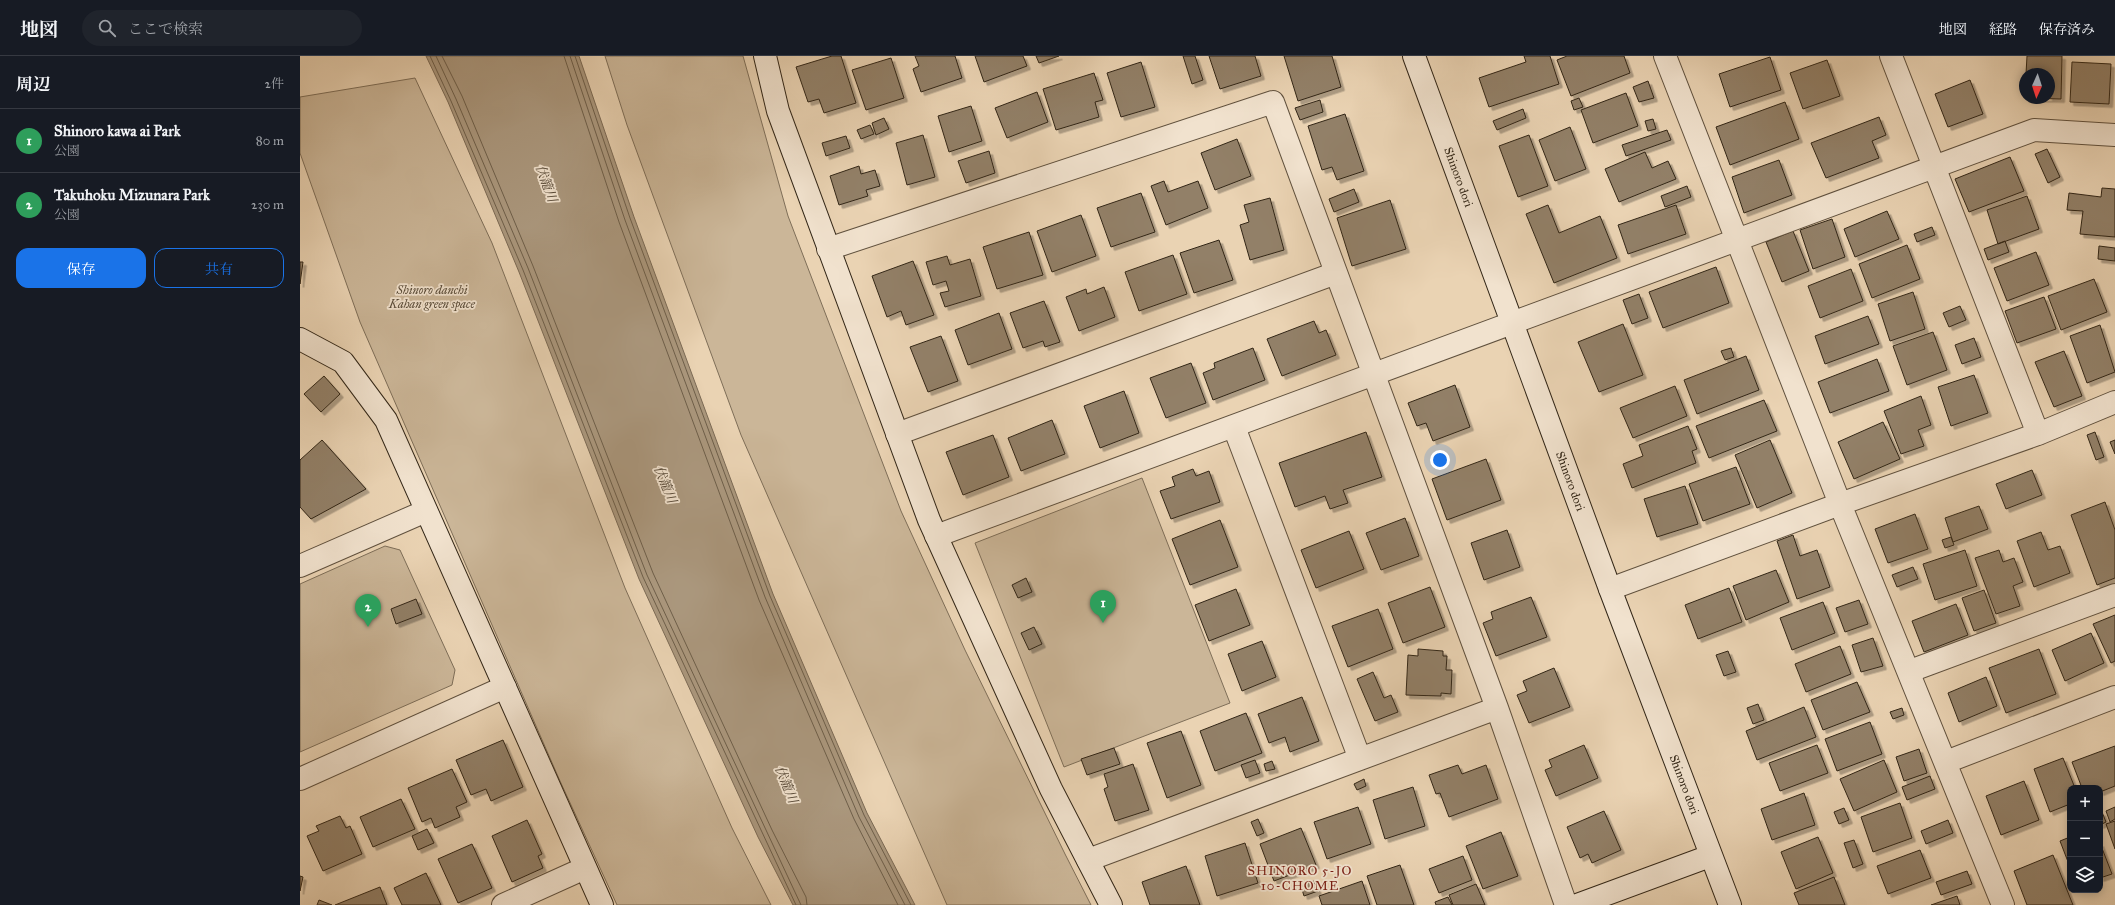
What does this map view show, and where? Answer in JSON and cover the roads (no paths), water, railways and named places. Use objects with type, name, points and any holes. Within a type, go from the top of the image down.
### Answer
[{"type":"street","points":[[765,56],[778,111],[936,536],[1051,790],[1111,905]]},
{"type":"street","name":"Shinoro dori","points":[[1414,56],[1610,589],[1710,856],[1730,905]]},
{"type":"street","points":[[1665,56],[1840,504],[1910,671],[2003,905]]},
{"type":"street","points":[[1891,56],[2038,434]]},
{"type":"street","points":[[828,248],[1273,102],[1497,708],[1566,905]]},
{"type":"street","points":[[936,536],[1374,376],[1512,323],[2034,130],[2115,135]]},
{"type":"street","points":[[897,434],[1336,272]]},
{"type":"street","points":[[300,339],[343,362],[386,420],[602,905]]},
{"type":"street","points":[[1610,589],[1840,504],[2038,434],[2115,402]]},
{"type":"street","points":[[1234,427],[1360,758]]},
{"type":"street","points":[[300,566],[426,511]]},
{"type":"street","points":[[1910,671],[2115,595]]},
{"type":"street","points":[[300,779],[505,687]]},
{"type":"street","points":[[1946,762],[2115,696]]},
{"type":"street","points":[[1088,860],[1497,708]]},
{"type":"street","points":[[1577,905],[1710,856]]},
{"type":"street","points":[[503,905],[585,868]]},
{"type":"water","name":"伏籠川","points":[[426,56],[579,56],[634,217],[773,594],[867,813],[915,905],[793,905],[758,837],[639,579],[519,272],[448,102]]},
{"type":"place","name":"Shinoro kawa ai Park","points":[[1103,623]]},
{"type":"place","name":"Takuhoku Mizunara Park","points":[[368,627]]},
{"type":"district","name":"SHINORO 5-JO 10-CHOME","points":[[1300,878]]},
{"type":"park label","name":"Shinoro danchi Kahan green space","points":[[432,297]]}]
